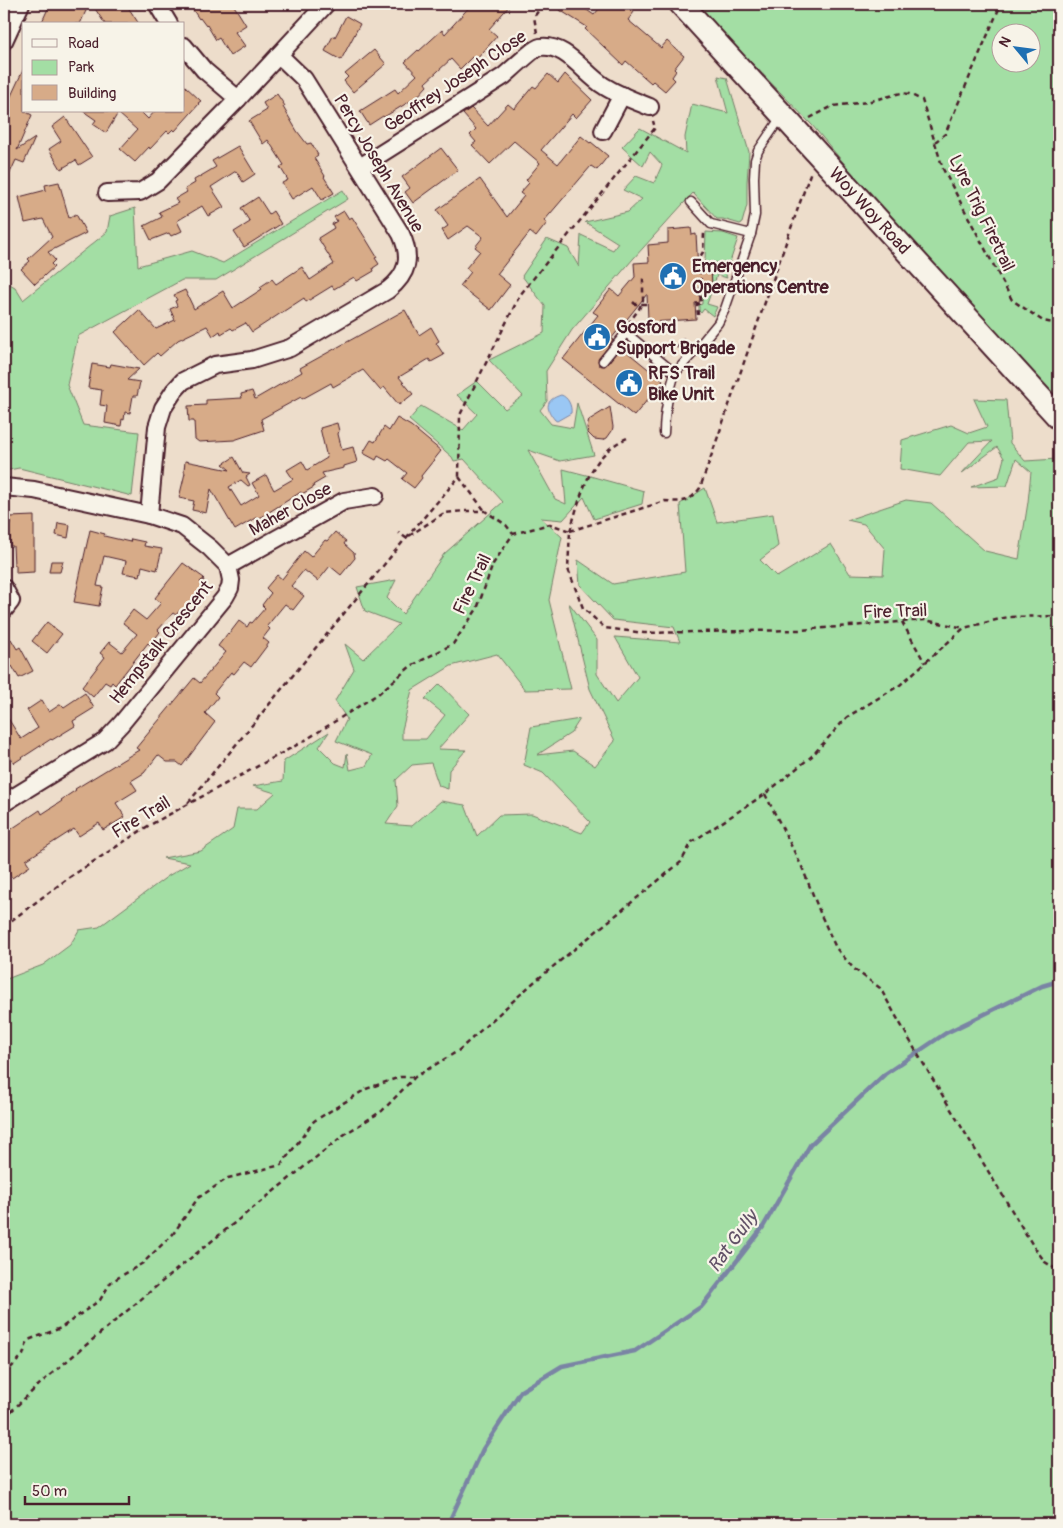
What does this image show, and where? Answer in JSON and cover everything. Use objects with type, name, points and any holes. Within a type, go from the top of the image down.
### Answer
[{"type":"main road","name":"Woy Woy Road","points":[[681,4],[1059,418]]},
{"type":"street","points":[[4,41],[21,4]]},
{"type":"street","points":[[157,4],[168,22]]},
{"type":"street","points":[[107,193],[140,192],[158,181],[238,99],[326,4]]},
{"type":"street","points":[[185,47],[204,70],[238,99]]},
{"type":"street","name":"Geoffrey Joseph Close","points":[[360,167],[504,76],[538,47],[560,50],[600,84],[650,107]]},
{"type":"street","name":"Percy Joseph Avenue","points":[[149,515],[157,427],[164,408],[174,391],[183,381],[215,365],[252,360],[290,348],[388,290],[398,282],[406,269],[407,246],[401,234],[304,79],[279,55]]},
{"type":"street","points":[[604,131],[622,95]]},
{"type":"street","name":"Hempstalk Crescent","points":[[4,487],[34,490],[149,515],[182,526],[210,548],[228,566],[231,580],[230,588],[225,597],[105,741],[4,803]]},
{"type":"street","name":"Maher Close","points":[[228,566],[344,501],[375,496]]},
{"type":"street","points":[[4,588],[11,601],[4,610]]},
{"type":"lane","points":[[664,433],[666,402],[675,373],[718,323],[725,310],[751,234],[755,215],[754,178],[755,160],[758,151],[788,122]]},
{"type":"lane","points":[[691,202],[711,224],[751,234]]},
{"type":"lane","points":[[603,361],[626,333],[675,373]]},
{"type":"path","points":[[538,47],[534,17],[543,4]]},
{"type":"path","points":[[935,142],[945,134],[1001,4]]},
{"type":"path","name":"Lyre Trig Firetrail","points":[[788,122],[817,114],[832,106],[867,102],[900,93],[909,94],[922,100],[943,169],[1012,300],[1043,321],[1059,324]]},
{"type":"path","points":[[650,107],[655,128],[520,295],[460,415],[459,477],[485,511],[506,525],[513,534],[550,524],[570,531],[665,502],[679,502],[693,498],[700,488],[809,172],[820,157]]},
{"type":"path","points":[[698,315],[697,304],[701,304],[699,266],[703,252],[704,233]]},
{"type":"path","points":[[699,266],[731,264]]},
{"type":"path","points":[[626,333],[628,322],[641,304],[644,294],[643,278]]},
{"type":"path","points":[[634,302],[635,304],[648,304]]},
{"type":"path","points":[[671,355],[684,339]]},
{"type":"path","name":"Fire Trail","points":[[627,438],[618,442],[596,463],[580,496],[570,531],[568,569],[583,608],[604,628],[644,633],[800,630],[925,620],[964,628]]},
{"type":"path","points":[[187,805],[406,538],[459,477]]},
{"type":"path","points":[[406,538],[444,513],[485,511]]},
{"type":"path","points":[[399,533],[406,538]]},
{"type":"path","name":"Fire Trail","points":[[4,926],[67,878],[148,826],[304,741],[378,694],[411,666],[454,644],[476,609],[494,564],[513,534]]},
{"type":"path","points":[[4,1418],[43,1381],[182,1265],[345,1134],[382,1111],[415,1076],[458,1051],[534,983],[681,862],[692,842],[765,794],[812,756],[848,717],[900,686],[964,628],[1008,617],[1059,616]]},
{"type":"path","points":[[902,622],[925,663]]},
{"type":"path","points":[[765,794],[802,867],[836,948],[854,969],[880,988],[1032,1244],[1045,1262],[1059,1272]]},
{"type":"path","points":[[4,1375],[23,1354],[28,1340],[61,1328],[100,1300],[111,1282],[143,1263],[173,1234],[198,1198],[228,1178],[281,1165],[314,1121],[366,1089],[400,1077],[415,1076]]},
{"type":"green space","points":[[698,4],[1059,4],[1059,404],[1027,366],[903,234],[812,125],[743,54]]},
{"type":"green space","points":[[718,76],[727,78],[749,152],[747,205],[742,223],[717,219],[693,193],[572,330],[546,371],[547,401],[540,410],[551,424],[573,428],[577,403],[594,455],[560,461],[528,450],[555,499],[566,504],[563,469],[644,491],[642,504],[594,519],[584,497],[563,520],[541,518],[562,537],[549,600],[571,689],[525,690],[497,654],[451,666],[412,690],[402,730],[402,739],[426,739],[445,715],[425,699],[440,684],[469,714],[438,749],[466,750],[449,770],[448,789],[439,786],[431,763],[412,765],[396,780],[398,806],[386,824],[412,826],[441,801],[465,805],[477,836],[499,815],[532,814],[582,833],[590,822],[543,773],[524,765],[531,727],[580,719],[571,733],[537,755],[573,751],[595,766],[615,741],[590,689],[569,603],[597,640],[597,674],[616,703],[638,677],[615,637],[680,642],[674,627],[613,620],[580,585],[578,560],[613,584],[685,572],[680,504],[705,488],[717,522],[773,514],[778,546],[760,560],[777,577],[831,544],[850,574],[883,575],[885,549],[864,524],[847,520],[906,500],[931,503],[985,551],[1019,559],[1031,472],[1016,459],[1007,486],[971,487],[999,477],[1004,458],[997,447],[961,474],[992,441],[969,442],[940,476],[900,469],[902,440],[951,425],[969,433],[987,427],[974,399],[1006,400],[1010,443],[1025,461],[1057,459],[1059,445],[1059,1524],[4,1524],[4,980],[43,965],[70,945],[79,930],[99,927],[168,876],[190,863],[163,858],[201,851],[233,829],[237,809],[257,809],[275,793],[253,786],[283,781],[284,761],[329,732],[319,747],[335,763],[345,767],[347,753],[350,770],[366,766],[372,755],[336,741],[347,719],[335,701],[354,669],[345,644],[363,659],[399,624],[365,611],[357,587],[396,580],[387,598],[403,614],[444,554],[503,502],[464,459],[454,461],[452,457],[409,420],[421,406],[463,430],[477,414],[457,395],[477,381],[505,409],[523,396],[489,360],[544,333],[545,306],[522,276],[547,239],[568,248],[579,267],[581,235],[613,250],[618,243],[585,222],[628,212],[642,199],[623,190],[636,176],[654,183],[662,165],[650,152],[643,166],[622,147],[640,128],[686,153],[685,137],[692,104],[728,113]]},
{"type":"green space","points":[[343,190],[348,199],[216,280],[182,280],[78,336],[67,385],[83,425],[139,432],[132,496],[19,468],[4,471],[4,281],[15,287],[23,300],[107,232],[110,216],[135,208],[138,266],[192,251],[223,263]]},
{"type":"green space","points":[[706,232],[723,233],[738,238],[730,262],[703,263],[705,260]]},
{"type":"green space","points":[[729,267],[727,278],[717,275],[707,304],[717,307],[713,316],[704,309],[701,313],[699,305],[702,304],[702,287],[712,286],[711,269],[702,269]]},
{"type":"water","points":[[561,395],[569,402],[571,413],[557,421],[549,412],[548,405],[552,399]]},
{"type":"building","points":[[50,4],[89,4],[81,22],[42,22]]},
{"type":"building","points":[[92,4],[126,4],[138,22],[104,22]]},
{"type":"building","points":[[189,4],[233,4],[246,25],[235,32],[245,46],[230,56],[219,38],[216,40],[207,25],[199,19]]},
{"type":"building","points":[[472,4],[511,4],[489,29],[497,36],[476,60],[472,57],[460,69],[451,59],[425,83],[427,86],[417,97],[369,125],[360,111],[395,89],[398,93],[417,75],[405,62],[442,30],[445,34]]},
{"type":"building","points":[[550,4],[578,4],[594,15],[603,4],[624,4],[634,12],[628,20],[661,48],[667,41],[684,56],[674,69],[676,71],[672,77],[675,80],[665,91],[653,81],[651,83],[626,61],[623,65],[585,29],[587,27]]},
{"type":"building","points":[[346,16],[360,24],[341,60],[325,51]]},
{"type":"building","points":[[374,50],[386,64],[353,92],[344,81],[348,77],[345,74]]},
{"type":"building","points":[[22,72],[22,112],[32,115],[17,150],[35,138],[24,163],[16,160],[4,186],[4,111]]},
{"type":"building","points":[[548,74],[558,83],[565,74],[592,100],[576,118],[572,114],[541,150],[558,164],[581,136],[608,156],[597,170],[591,166],[544,221],[547,223],[536,237],[530,232],[497,274],[510,285],[491,310],[460,286],[471,272],[466,268],[480,251],[475,247],[483,237],[468,226],[448,240],[442,230],[448,226],[437,210],[480,179],[507,217],[524,196],[520,193],[529,183],[526,180],[540,163],[514,141],[490,164],[472,145],[476,142],[470,135],[476,129],[463,114],[471,108],[488,126],[508,104],[514,109],[533,86],[536,88]]},
{"type":"building","points":[[185,86],[201,101],[175,131],[173,129],[169,133],[167,131],[135,162],[120,149],[137,130],[118,113],[106,133],[93,124],[96,120],[84,112],[141,112],[148,119],[154,112],[185,112]]},
{"type":"building","points":[[277,94],[297,131],[307,144],[311,143],[318,155],[314,158],[334,193],[322,200],[313,186],[292,199],[282,183],[288,180],[280,167],[284,165],[268,140],[263,144],[249,121],[267,110],[263,103]]},
{"type":"building","points":[[65,117],[92,157],[79,165],[76,160],[61,169],[49,149],[61,141],[52,127]]},
{"type":"building","points":[[238,146],[255,174],[243,182],[236,171],[211,187],[224,207],[208,216],[202,206],[177,221],[182,231],[171,236],[169,233],[151,240],[144,226],[162,217],[159,212],[178,203],[175,199],[187,192],[185,189],[195,183],[194,180],[216,167],[212,161]]},
{"type":"building","points":[[441,148],[458,170],[413,203],[405,192],[410,188],[402,177]]},
{"type":"building","points":[[59,182],[69,218],[76,214],[86,233],[48,252],[55,260],[51,264],[54,267],[35,284],[21,269],[30,261],[28,259],[52,237],[43,219],[25,223],[19,197],[46,190],[45,185]]},
{"type":"building","points":[[258,197],[269,214],[273,211],[281,224],[244,247],[234,232],[250,222],[241,208]]},
{"type":"building","points":[[344,211],[349,219],[352,217],[377,257],[375,258],[379,264],[373,268],[374,271],[357,281],[354,277],[334,289],[332,286],[306,302],[304,298],[252,332],[246,323],[221,334],[220,331],[213,336],[207,326],[178,340],[160,356],[157,353],[144,365],[115,332],[139,310],[156,329],[175,320],[170,309],[177,306],[175,301],[177,300],[174,295],[185,290],[194,309],[223,291],[233,308],[262,289],[260,287],[272,279],[276,284],[302,267],[310,280],[334,264],[318,238],[334,228],[332,224],[337,221],[334,217]]},
{"type":"building","points":[[691,228],[692,235],[696,234],[698,270],[711,269],[712,286],[699,287],[700,302],[695,303],[696,319],[652,322],[648,320],[647,294],[611,339],[613,340],[598,360],[599,365],[605,366],[621,347],[663,381],[634,416],[563,359],[598,315],[593,312],[611,289],[619,296],[635,277],[634,263],[649,262],[648,245],[668,243],[668,230]]},
{"type":"building","points":[[405,310],[419,335],[431,327],[439,341],[436,343],[444,355],[431,362],[429,359],[399,377],[413,394],[399,405],[384,387],[380,390],[363,370],[333,387],[331,383],[302,399],[301,397],[261,419],[264,430],[234,440],[199,442],[195,439],[194,421],[189,421],[188,406],[206,405],[206,400],[242,398],[241,394],[252,391],[255,399],[302,372],[300,368]]},
{"type":"building","points":[[92,364],[110,367],[111,364],[139,369],[127,380],[140,382],[137,396],[133,396],[130,413],[125,412],[121,426],[105,423],[107,406],[100,405],[102,390],[88,388]]},
{"type":"building","points":[[610,407],[612,431],[603,440],[594,439],[588,433],[589,420]]},
{"type":"building","points":[[397,418],[411,426],[441,451],[414,488],[402,479],[407,473],[389,459],[387,461],[378,456],[376,460],[363,453],[371,440],[375,442],[384,427],[389,431]]},
{"type":"building","points":[[337,423],[342,450],[353,447],[357,462],[344,466],[344,468],[322,473],[325,478],[313,485],[314,487],[302,494],[301,492],[258,519],[257,517],[235,530],[211,489],[206,513],[192,510],[194,501],[179,498],[185,473],[185,461],[230,470],[223,464],[234,457],[243,473],[250,474],[246,477],[250,485],[248,486],[241,480],[229,487],[241,506],[259,495],[252,483],[266,475],[274,490],[293,479],[287,470],[302,461],[307,470],[327,458],[320,428]]},
{"type":"building","points":[[34,516],[34,572],[16,573],[13,546],[10,546],[10,536],[8,536],[10,517]]},
{"type":"building","points":[[58,523],[70,525],[68,538],[56,535]]},
{"type":"building","points":[[90,530],[105,534],[104,536],[130,542],[131,539],[145,542],[144,546],[162,549],[157,570],[142,566],[140,576],[123,573],[126,561],[104,556],[97,586],[103,587],[99,606],[74,602]]},
{"type":"building","points":[[335,532],[346,541],[344,544],[354,553],[355,558],[341,575],[330,566],[318,581],[304,570],[291,586],[304,596],[293,610],[285,604],[267,626],[270,629],[263,638],[269,643],[251,667],[244,662],[234,674],[231,672],[214,693],[218,697],[205,713],[215,722],[182,766],[177,762],[167,762],[158,755],[144,773],[131,781],[137,790],[116,803],[125,817],[103,830],[99,823],[79,836],[74,829],[26,860],[30,866],[12,878],[4,864],[4,834],[40,810],[42,814],[62,801],[75,789],[139,750],[136,748],[194,678],[200,683],[226,652],[218,646],[228,633],[239,621],[247,627],[265,608],[262,605],[271,593],[266,588],[277,575],[282,579],[304,551],[311,557],[325,540],[327,541]]},
{"type":"building","points":[[51,561],[63,561],[60,572],[49,572]]},
{"type":"building","points":[[183,563],[204,578],[204,581],[200,582],[204,586],[183,611],[180,610],[176,615],[173,613],[158,630],[160,632],[150,645],[148,643],[115,685],[112,682],[110,685],[105,682],[93,697],[82,687],[105,657],[100,653],[109,642],[122,652],[137,634],[123,623],[133,610],[146,620],[161,603],[155,598]]},
{"type":"building","points":[[47,622],[62,634],[47,653],[32,641]]},
{"type":"building","points":[[11,639],[17,649],[20,647],[33,671],[19,678],[12,666],[8,669],[4,662],[4,643]]},
{"type":"building","points":[[85,693],[94,708],[73,721],[75,726],[14,763],[4,748],[4,712],[21,739],[38,728],[27,710],[42,700],[49,712],[61,704],[64,707]]},
{"type":"waterway","name":"Rat Gully","points":[[448,1524],[483,1449],[521,1391],[562,1366],[635,1351],[702,1306],[763,1227],[810,1145],[885,1074],[946,1033],[1042,986],[1059,981]]},
{"type":"place","name":"Emergency Operations Centre","points":[[673,276]]},
{"type":"place","name":"Gosford Support Brigade","points":[[597,337]]},
{"type":"place","name":"RFS Trail Bike Unit","points":[[629,383]]}]
